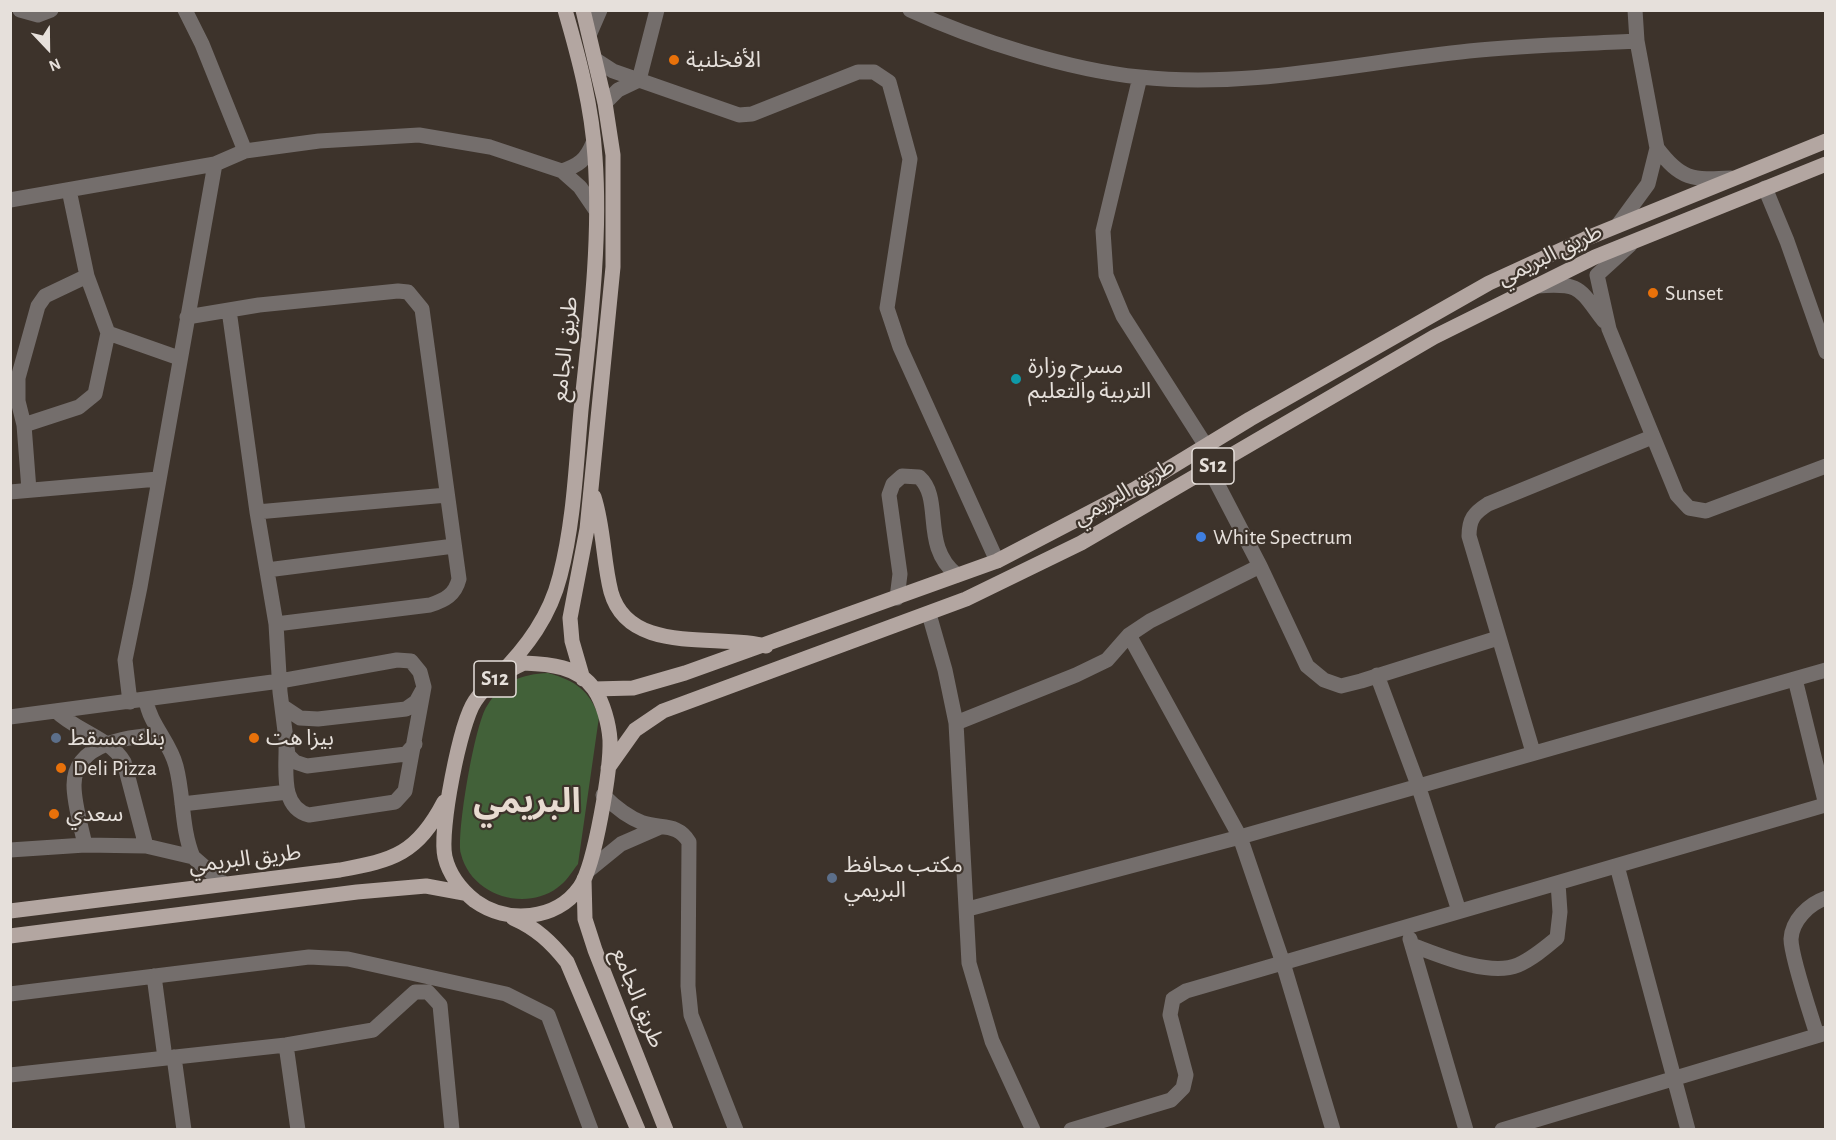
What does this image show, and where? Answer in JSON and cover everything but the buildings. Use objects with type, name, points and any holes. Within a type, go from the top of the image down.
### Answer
[{"type":"main road","name":"طريق الجامع","points":[[499,675],[531,640],[543,620],[560,577],[570,527],[593,290],[595,209],[593,143],[582,68],[565,10]]},
{"type":"main road","name":"طريق الجامع","points":[[583,10],[605,103],[613,155],[613,267],[587,529],[570,618],[572,641],[589,684]]},
{"type":"main road","name":"طريق البريمي","points":[[589,684],[633,688],[766,646],[997,561],[1109,504],[1489,283],[1618,225],[1826,141]]},
{"type":"main road","name":"طريق البريمي","points":[[608,768],[635,730],[663,711],[929,614],[1081,543],[1434,337],[1536,286],[1643,237],[1826,164]]},
{"type":"main road","points":[[591,489],[603,532],[611,592],[616,604],[633,625],[656,635],[735,640],[766,646]]},
{"type":"main road","name":"S12","points":[[524,663],[549,664],[573,671],[589,684],[604,710],[610,740],[608,768],[586,875],[564,904],[539,914],[512,916],[486,909],[464,892],[450,871],[445,856],[443,831],[465,726],[474,702],[499,675],[524,663]]},
{"type":"main road","name":"طريق البريمي","points":[[10,911],[384,862],[401,854],[415,843],[434,821],[451,789]]},
{"type":"main road","name":"طريق الجامع","points":[[586,875],[585,919],[666,1130]]},
{"type":"main road","name":"طريق البريمي","points":[[10,936],[357,891],[426,886],[464,892]]},
{"type":"main road","points":[[505,914],[528,925],[551,942],[567,962],[638,1130]]},
{"type":"street","points":[[20,10],[38,15],[51,10]]},
{"type":"street","points":[[185,10],[202,44],[245,151]]},
{"type":"street","points":[[590,33],[600,10]]},
{"type":"street","points":[[639,80],[657,10]]},
{"type":"street","points":[[910,10],[946,27],[1053,60],[1140,78],[1207,81],[1470,51],[1637,41]]},
{"type":"street","points":[[1618,225],[1648,184],[1657,148],[1637,41],[1635,10]]},
{"type":"street","points":[[596,60],[639,80],[739,115],[752,114],[858,72],[874,72],[889,82],[910,159],[887,308],[900,347],[997,561]]},
{"type":"street","points":[[1140,78],[1103,231],[1106,275],[1123,316],[1206,446]]},
{"type":"street","points":[[605,103],[618,90],[639,80]]},
{"type":"street","points":[[10,200],[215,164],[245,151],[319,141],[419,135],[490,147],[562,171],[580,187],[595,209]]},
{"type":"street","points":[[562,171],[579,165],[588,157],[593,143]]},
{"type":"street","points":[[1657,148],[1671,166],[1686,177],[1698,180],[1736,177]]},
{"type":"street","points":[[130,702],[125,660],[215,164]]},
{"type":"street","points":[[1765,188],[1787,241],[1826,352]]},
{"type":"street","points":[[24,425],[80,407],[95,394],[108,333],[87,276],[69,190]]},
{"type":"street","points":[[1643,237],[1597,275],[1609,329],[1677,495],[1689,508],[1707,511],[1826,466]]},
{"type":"street","points":[[29,490],[24,425],[18,401],[18,350],[45,296],[87,276]]},
{"type":"street","points":[[1536,286],[1573,285],[1581,291],[1609,329]]},
{"type":"street","points":[[187,317],[229,310],[398,291],[408,292],[422,309],[459,579],[456,590],[444,600],[430,605],[276,624]]},
{"type":"street","points":[[229,310],[257,512],[276,624],[288,755],[295,762],[307,766],[406,754],[415,744]]},
{"type":"street","points":[[108,333],[179,358]]},
{"type":"street","points":[[1533,752],[1469,536],[1468,522],[1476,511],[1488,504],[1652,437]]},
{"type":"street","points":[[1209,468],[1260,566],[1306,666],[1324,680],[1341,686],[1498,638]]},
{"type":"street","points":[[897,598],[900,574],[890,495],[892,484],[902,476],[919,477],[927,486],[936,548],[944,563],[957,575]]},
{"type":"street","points":[[10,492],[158,479]]},
{"type":"street","points":[[257,512],[447,495]]},
{"type":"street","points":[[267,570],[454,546]]},
{"type":"street","points":[[956,723],[1076,675],[1107,660],[1129,635],[1150,621],[1260,566]]},
{"type":"street","points":[[929,614],[945,670],[956,723],[968,909],[969,963],[992,1041],[1033,1130]]},
{"type":"street","points":[[1129,635],[1240,837],[1282,963],[1333,1130]]},
{"type":"street","points":[[10,717],[280,681],[397,660],[411,661],[420,672],[424,687],[415,744],[405,791],[395,802],[309,815],[297,812],[290,805],[286,742]]},
{"type":"street","points":[[968,909],[1240,837],[1826,670]]},
{"type":"street","points":[[1377,675],[1418,785],[1459,911]]},
{"type":"street","points":[[1071,1130],[1171,1100],[1182,1088],[1186,1075],[1170,1015],[1173,999],[1186,991],[1826,805],[1795,679]]},
{"type":"street","points":[[282,706],[300,718],[318,719],[406,709],[416,702],[424,687]]},
{"type":"street","points":[[146,699],[152,721],[176,765],[188,843],[194,857],[224,884]]},
{"type":"street","points":[[56,711],[75,727],[118,751],[124,762],[146,846]]},
{"type":"street","points":[[85,845],[74,786],[77,768],[92,752],[108,745],[131,736],[161,735]]},
{"type":"street","points":[[182,804],[288,792]]},
{"type":"street","points":[[603,795],[628,816],[660,827],[674,827],[683,832],[689,842],[688,986],[691,1015],[736,1130]]},
{"type":"street","points":[[586,875],[621,844],[660,827]]},
{"type":"street","points":[[10,850],[85,845],[146,846],[194,857]]},
{"type":"street","points":[[1617,866],[1688,1130]]},
{"type":"street","points":[[1412,945],[1486,968],[1515,966],[1542,951],[1557,938],[1560,912],[1558,883]]},
{"type":"street","points":[[1505,1129],[1821,1034],[1791,941],[1794,925],[1803,913],[1826,898]]},
{"type":"street","points":[[1406,928],[1467,1130]]},
{"type":"street","points":[[10,994],[309,957],[348,959],[430,985],[506,994],[548,1015],[591,1130]]},
{"type":"street","points":[[154,976],[184,1130]]},
{"type":"street","points":[[10,1075],[286,1045],[373,1030],[415,992],[430,985]]},
{"type":"street","points":[[430,985],[440,1005],[452,1130]]},
{"type":"street","points":[[286,1045],[298,1130]]},
{"type":"green space","points":[[548,673],[574,683],[586,693],[599,717],[578,864],[557,888],[529,899],[515,899],[487,889],[467,868],[461,854],[460,843],[464,803],[477,733],[487,706],[499,691],[513,681],[529,675]]},
{"type":"place","name":"الأفخلنية","points":[[674,60]]},
{"type":"place","name":"Sunset","points":[[1653,293]]},
{"type":"place","name":"مسرح وزارة التربية والتعليم","points":[[1016,379]]},
{"type":"place","name":"White Spectrum","points":[[1201,537]]},
{"type":"place","name":"بنك مسقط","points":[[56,738]]},
{"type":"place","name":"بيزا ه‍ت","points":[[254,738]]},
{"type":"place","name":"Deli Pizza","points":[[61,768]]},
{"type":"place","name":"سعدي","points":[[54,814]]},
{"type":"place","name":"مكتب محافظ البريمي","points":[[832,878]]},
{"type":"district","name":"البريمي","points":[[527,802]]}]
